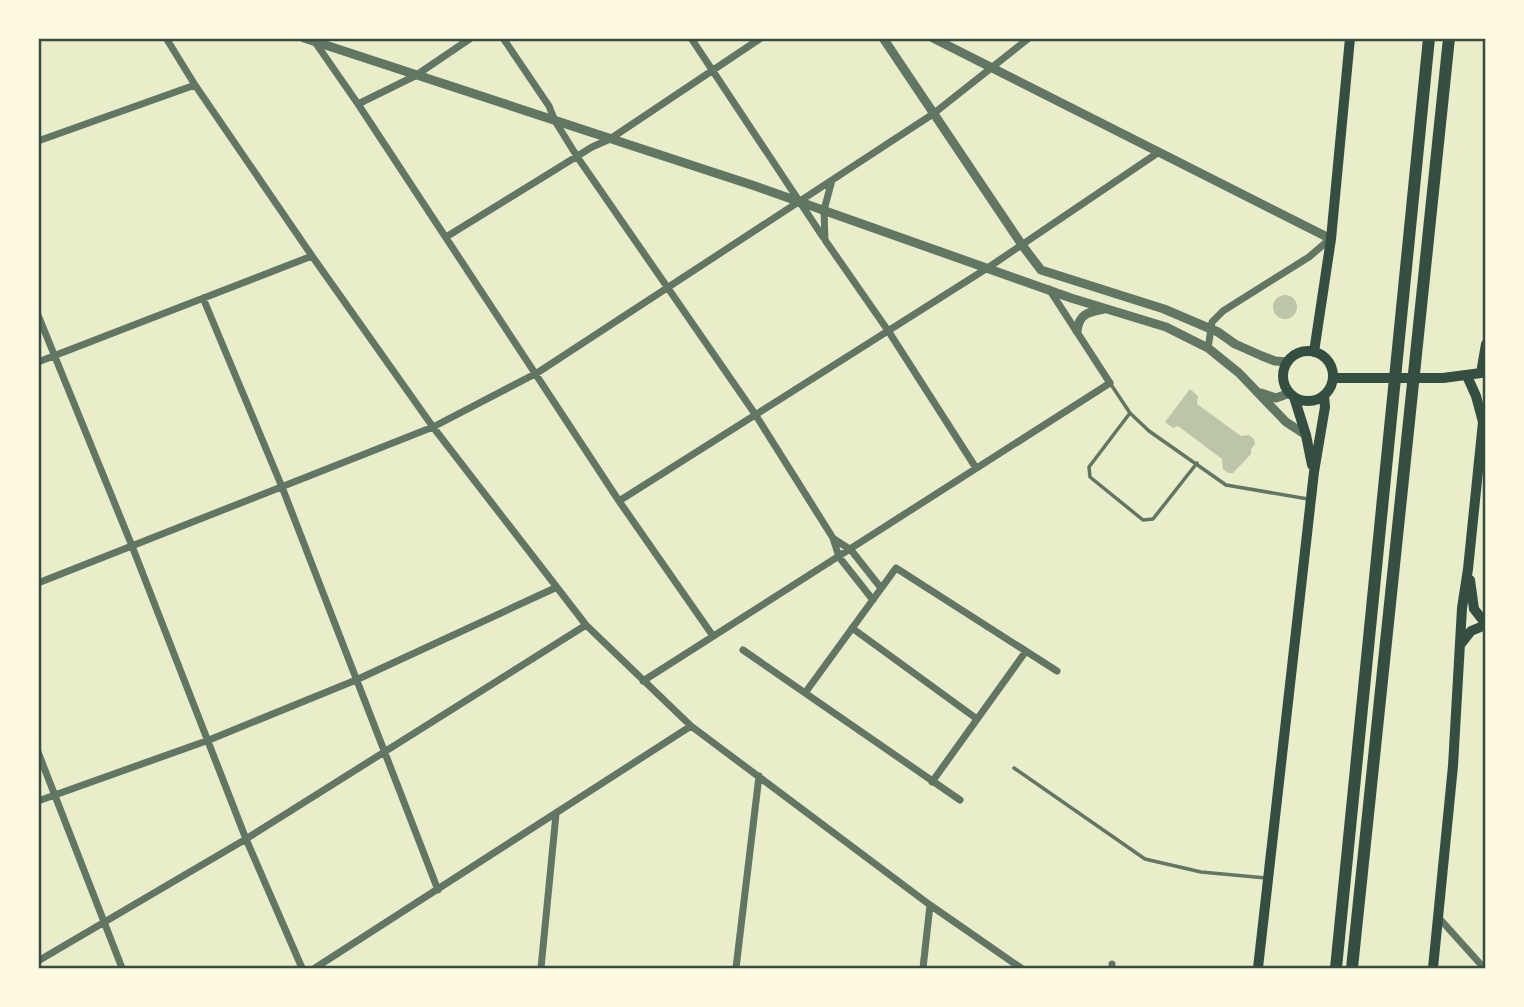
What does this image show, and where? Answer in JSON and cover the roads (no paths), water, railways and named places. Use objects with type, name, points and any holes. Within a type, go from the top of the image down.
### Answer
[{"type":"highway","points":[[1336,968],[1429,38]]},
{"type":"highway","points":[[1352,968],[1449,38]]},
{"type":"main road","points":[[1314,352],[1331,239],[1350,38]]},
{"type":"main road","points":[[1333,378],[1484,374],[1486,344]]},
{"type":"main road","points":[[1258,968],[1314,472],[1325,407],[1324,396],[1333,378],[1329,363],[1314,352],[1300,353],[1288,362],[1283,378],[1306,435],[1314,472]]},
{"type":"main road","points":[[1433,968],[1453,766],[1462,608],[1484,419],[1467,376]]},
{"type":"main road","points":[[1292,395],[1309,401],[1324,396]]},
{"type":"main road","points":[[1460,646],[1471,631],[1486,626],[1474,608],[1468,569]]},
{"type":"street","points":[[166,38],[195,86],[432,427],[586,625],[691,726],[930,905],[1021,968]]},
{"type":"street","points":[[304,38],[798,201],[1166,327],[1208,348],[1259,393],[1286,422],[1306,435]]},
{"type":"street","points":[[358,104],[415,75],[471,38]]},
{"type":"street","points":[[503,38],[550,106],[555,121],[578,158],[755,414],[833,538],[839,557],[873,600]]},
{"type":"street","points":[[691,38],[798,201],[889,332],[976,468]]},
{"type":"street","points":[[446,237],[610,139],[761,38]]},
{"type":"street","points":[[883,38],[1041,270],[1164,309],[1210,328],[1262,356],[1288,362]]},
{"type":"street","points":[[933,38],[1331,239],[1309,257],[1223,312],[1212,322],[1208,348]]},
{"type":"street","points":[[38,583],[432,427],[537,373],[933,114],[1029,38]]},
{"type":"street","points":[[314,40],[620,501],[713,636]]},
{"type":"street","points":[[38,141],[195,86]]},
{"type":"street","points":[[620,501],[889,332],[1159,152]]},
{"type":"street","points":[[825,240],[824,210],[833,178]]},
{"type":"street","points":[[38,362],[312,256]]},
{"type":"street","points":[[643,681],[1110,383],[1049,289]]},
{"type":"street","points":[[203,298],[282,487],[438,890]]},
{"type":"street","points":[[1077,331],[1078,321],[1082,316],[1107,309]]},
{"type":"street","points":[[38,315],[132,546],[246,839],[302,968]]},
{"type":"street","points":[[1259,393],[1276,398],[1292,395]]},
{"type":"street","points":[[833,538],[851,550],[881,588]]},
{"type":"street","points":[[805,694],[896,568],[1057,671]]},
{"type":"street","points":[[38,801],[209,740],[356,680],[555,588]]},
{"type":"street","points":[[38,961],[246,839],[586,625]]},
{"type":"street","points":[[852,628],[977,719]]},
{"type":"street","points":[[743,650],[960,800]]},
{"type":"street","points":[[932,782],[1026,651]]},
{"type":"street","points":[[315,968],[691,726]]},
{"type":"street","points":[[38,752],[122,968]]},
{"type":"street","points":[[736,968],[759,776]]},
{"type":"street","points":[[541,968],[556,814]]},
{"type":"street","points":[[923,968],[930,905]]},
{"type":"street","points":[[1438,918],[1484,968]]},
{"type":"lane","points":[[1110,383],[1130,413],[1149,431],[1226,485],[1311,500]]},
{"type":"lane","points":[[1130,413],[1088,467],[1088,471],[1090,477],[1143,520],[1153,519],[1196,463]]},
{"type":"lane","points":[[1014,768],[1145,859],[1201,872],[1268,878]]}]
